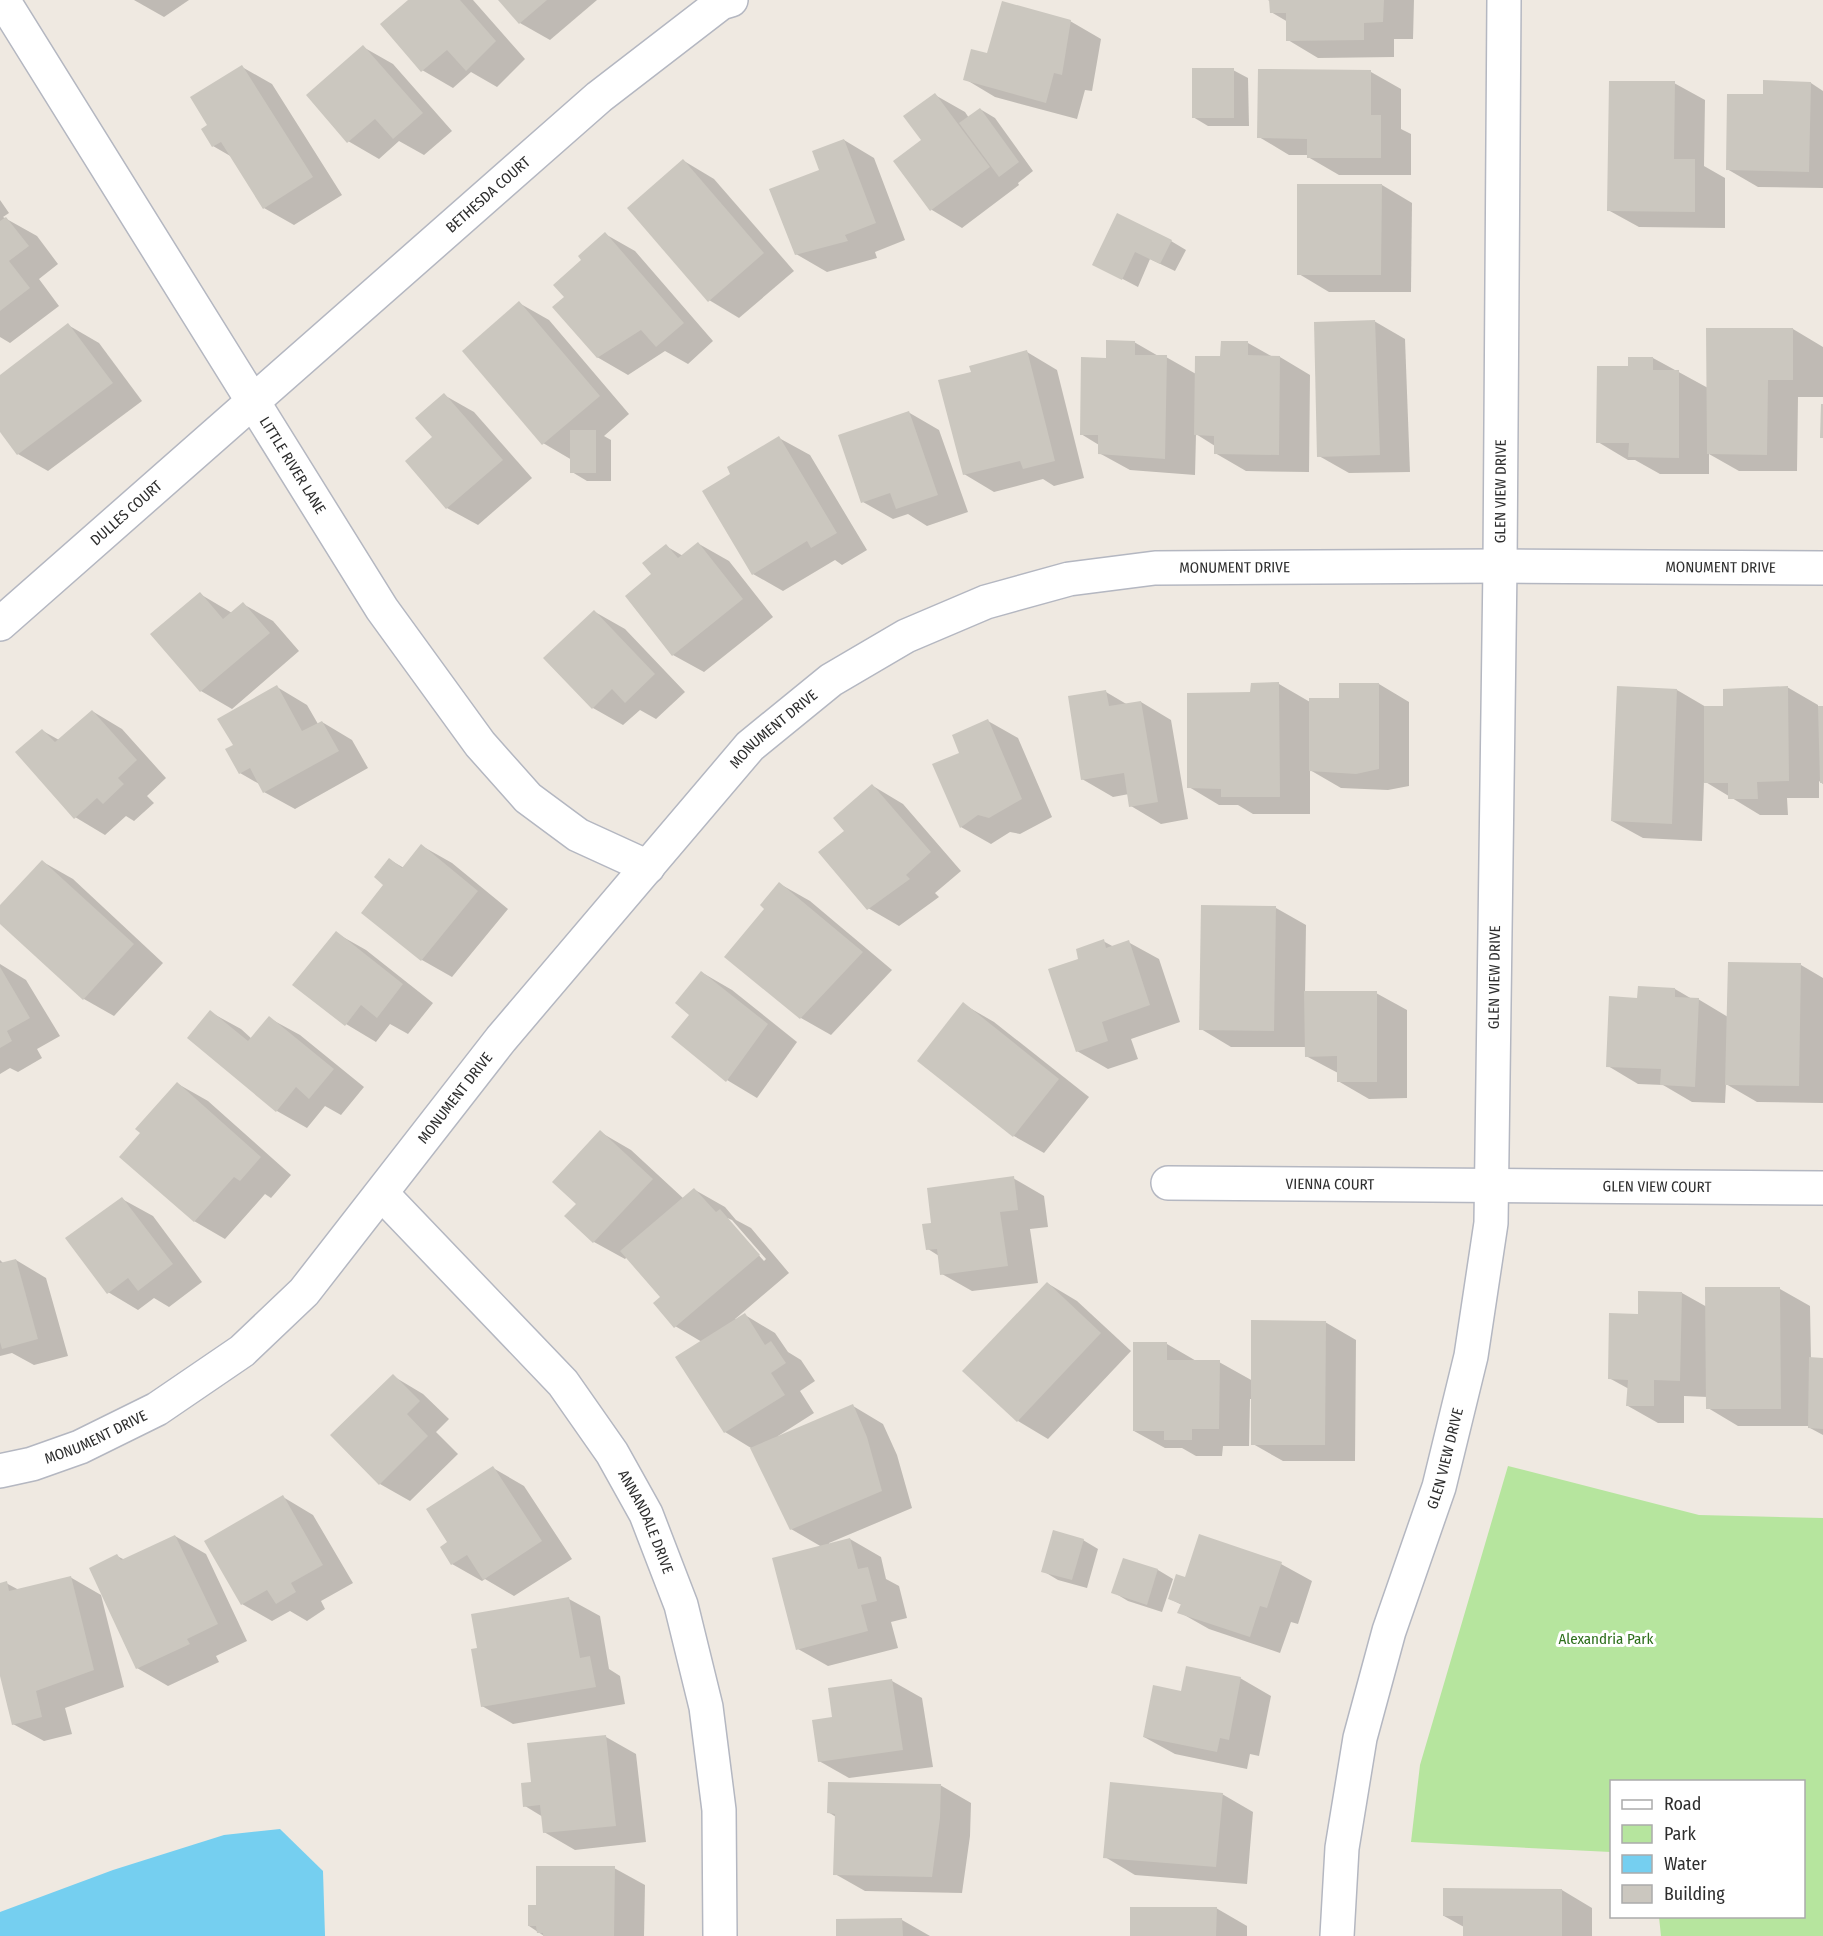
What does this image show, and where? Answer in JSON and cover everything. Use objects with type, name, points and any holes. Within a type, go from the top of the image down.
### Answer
[{"type":"street","name":"LITTLE RIVER LANE","points":[[3,0],[382,609],[480,744],[528,798],[578,835],[648,867]]},
{"type":"street","name":"BETHESDA COURT","points":[[253,401],[599,97],[721,3],[731,0]]},
{"type":"street","name":"GLEN VIEW DRIVE","points":[[1337,1936],[1342,1848],[1360,1738],[1389,1631],[1439,1487],[1471,1356],[1491,1223],[1500,566],[1504,0]]},
{"type":"street","name":"DULLES COURT","points":[[0,624],[253,401]]},
{"type":"street","name":"MONUMENT DRIVE","points":[[0,1471],[32,1464],[80,1447],[157,1409],[242,1351],[304,1293],[501,1039],[750,746],[831,680],[906,636],[986,602],[1069,579],[1155,567],[1823,568]]},
{"type":"street","name":"VIENNA COURT","points":[[1168,1183],[1492,1186]]},
{"type":"street","name":"GLEN VIEW COURT","points":[[1492,1186],[1823,1188]]},
{"type":"street","name":"ANNANDALE DRIVE","points":[[382,1194],[563,1383],[612,1453],[646,1514],[681,1605],[706,1707],[719,1810],[720,1936]]},
{"type":"green space","name":"Alexandria Park","points":[[1508,1466],[1699,1515],[1823,1518],[1823,1936],[1661,1936],[1659,1918],[1805,1918],[1805,1780],[1610,1780],[1610,1852],[1411,1842],[1420,1765]]},
{"type":"water","points":[[280,1829],[323,1871],[325,1936],[0,1936],[0,1912],[113,1870],[224,1835]]},
{"type":"building","points":[[408,0],[460,0],[496,41],[466,71],[447,50],[421,72],[380,24]]},
{"type":"building","points":[[498,0],[547,0],[519,24]]},
{"type":"building","points":[[1269,0],[1384,0],[1383,22],[1364,23],[1364,40],[1286,41],[1286,13],[1270,13]]},
{"type":"building","points":[[1002,1],[1071,20],[1062,75],[1054,73],[1046,103],[963,80],[971,49],[987,53]]},
{"type":"building","points":[[363,45],[423,113],[393,139],[375,119],[347,143],[306,95]]},
{"type":"building","points":[[242,65],[313,177],[263,209],[221,142],[212,147],[201,129],[207,125],[190,97]]},
{"type":"building","points":[[1192,68],[1234,68],[1234,118],[1192,118]]},
{"type":"building","points":[[1258,69],[1371,70],[1371,115],[1381,115],[1381,158],[1307,158],[1307,139],[1257,138]]},
{"type":"building","points":[[1763,80],[1811,82],[1809,172],[1726,170],[1727,94],[1763,94]]},
{"type":"building","points":[[1609,81],[1675,81],[1674,159],[1695,159],[1695,212],[1607,211]]},
{"type":"building","points":[[935,93],[990,167],[930,211],[893,161],[921,140],[903,116]]},
{"type":"building","points":[[980,108],[1019,162],[999,177],[959,123]]},
{"type":"building","points":[[844,139],[876,223],[845,235],[848,241],[795,255],[769,189],[819,170],[812,151]]},
{"type":"building","points":[[683,159],[764,253],[708,302],[627,208]]},
{"type":"building","points":[[1297,184],[1382,184],[1381,275],[1297,275]]},
{"type":"building","points":[[1117,213],[1172,240],[1160,264],[1135,252],[1122,280],[1092,265]]},
{"type":"building","points":[[6,217],[29,246],[9,261],[30,288],[0,311],[0,221]]},
{"type":"building","points":[[605,232],[684,323],[656,347],[641,330],[597,358],[552,307],[564,297],[553,285],[581,260],[578,256]]},
{"type":"building","points":[[519,301],[600,396],[542,445],[462,351]]},
{"type":"building","points":[[1375,320],[1380,455],[1317,457],[1314,322]]},
{"type":"building","points":[[68,323],[113,383],[17,455],[0,432],[0,375]]},
{"type":"building","points":[[1706,328],[1793,328],[1793,380],[1768,380],[1767,455],[1707,454]]},
{"type":"building","points":[[1106,340],[1135,341],[1135,355],[1167,355],[1165,459],[1098,454],[1098,435],[1080,435],[1081,357],[1106,358]]},
{"type":"building","points":[[1221,341],[1248,341],[1248,355],[1280,356],[1279,455],[1214,454],[1214,436],[1194,435],[1195,356],[1220,356]]},
{"type":"building","points":[[1027,350],[1055,461],[1023,469],[1020,461],[963,475],[938,380],[971,372],[969,366]]},
{"type":"building","points":[[1628,357],[1653,357],[1653,370],[1679,370],[1679,458],[1628,457],[1629,443],[1596,443],[1597,366],[1628,366]]},
{"type":"building","points":[[444,393],[503,460],[446,509],[405,461],[432,437],[415,418]]},
{"type":"building","points":[[1821,404],[1823,404],[1823,438],[1820,438]]},
{"type":"building","points":[[909,411],[938,495],[896,509],[890,493],[861,503],[838,435]]},
{"type":"building","points":[[570,430],[596,430],[596,473],[570,473]]},
{"type":"building","points":[[779,436],[837,533],[811,548],[807,541],[752,575],[702,491],[730,474],[727,467]]},
{"type":"building","points":[[698,542],[743,599],[672,656],[625,596],[651,574],[642,563],[666,544],[678,558]]},
{"type":"building","points":[[200,592],[223,619],[243,602],[270,633],[200,692],[150,634]]},
{"type":"building","points":[[594,610],[655,674],[625,703],[612,689],[592,709],[543,658]]},
{"type":"building","points":[[1279,682],[1280,797],[1221,797],[1221,789],[1187,788],[1187,693],[1250,692],[1251,683]]},
{"type":"building","points":[[1339,683],[1379,683],[1379,769],[1356,774],[1309,771],[1309,698],[1339,698]]},
{"type":"building","points":[[277,685],[302,731],[322,721],[339,751],[263,793],[250,768],[239,774],[225,749],[233,745],[217,719]]},
{"type":"building","points":[[1617,686],[1677,689],[1672,824],[1611,821]]},
{"type":"building","points":[[1788,686],[1789,781],[1757,782],[1758,799],[1728,799],[1728,783],[1704,783],[1704,706],[1723,706],[1723,689]]},
{"type":"building","points":[[1106,690],[1109,706],[1141,701],[1158,802],[1129,807],[1124,773],[1081,780],[1068,696]]},
{"type":"building","points":[[1818,706],[1823,706],[1823,783],[1820,783]]},
{"type":"building","points":[[92,710],[137,760],[118,778],[124,784],[103,804],[97,798],[74,819],[15,752],[42,729],[55,742]]},
{"type":"building","points":[[988,719],[1022,799],[989,818],[978,815],[960,828],[932,764],[959,753],[952,735]]},
{"type":"building","points":[[872,784],[931,852],[906,875],[910,879],[867,910],[818,852],[844,831],[833,818]]},
{"type":"building","points":[[421,844],[478,891],[421,961],[361,913],[383,885],[374,877],[389,858],[402,868]]},
{"type":"building","points":[[42,860],[134,944],[83,1000],[0,924],[0,905]]},
{"type":"building","points":[[779,882],[863,952],[800,1019],[724,957],[764,909],[760,905]]},
{"type":"building","points":[[1201,905],[1276,906],[1274,1031],[1199,1030]]},
{"type":"building","points":[[336,931],[403,984],[377,1018],[361,1005],[345,1026],[292,985]]},
{"type":"building","points":[[1104,939],[1106,948],[1129,940],[1150,1005],[1102,1022],[1108,1041],[1076,1052],[1048,969],[1078,959],[1076,949]]},
{"type":"building","points":[[1728,962],[1801,963],[1799,1086],[1725,1085]]},
{"type":"building","points":[[0,967],[30,1018],[7,1031],[12,1041],[0,1048]]},
{"type":"building","points":[[701,971],[768,1024],[726,1082],[671,1037],[689,1015],[675,1003]]},
{"type":"building","points":[[1638,986],[1675,988],[1675,997],[1699,998],[1695,1087],[1660,1085],[1661,1069],[1606,1067],[1609,996],[1637,998]]},
{"type":"building","points":[[1304,991],[1377,991],[1377,1082],[1337,1082],[1337,1056],[1305,1057]]},
{"type":"building","points":[[963,1002],[1059,1079],[1013,1137],[917,1061]]},
{"type":"building","points":[[210,1010],[248,1041],[269,1016],[334,1069],[309,1099],[296,1087],[276,1112],[187,1038]]},
{"type":"building","points":[[177,1082],[261,1157],[240,1181],[234,1177],[194,1222],[119,1157],[140,1133],[135,1129]]},
{"type":"building","points":[[600,1130],[653,1179],[593,1243],[564,1216],[576,1204],[552,1182]]},
{"type":"building","points":[[1014,1176],[1018,1210],[1000,1212],[1008,1266],[940,1275],[937,1249],[926,1250],[922,1224],[931,1223],[927,1188]]},
{"type":"building","points":[[694,1188],[716,1212],[720,1209],[760,1255],[674,1328],[653,1303],[660,1297],[620,1251]]},
{"type":"building","points":[[122,1197],[173,1264],[138,1291],[128,1278],[107,1294],[65,1238]]},
{"type":"building","points":[[16,1259],[38,1339],[2,1349],[0,1342],[0,1263]]},
{"type":"building","points":[[1047,1282],[1101,1333],[1017,1422],[962,1371]]},
{"type":"building","points":[[1705,1287],[1780,1287],[1781,1409],[1706,1409]]},
{"type":"building","points":[[1638,1291],[1682,1292],[1680,1381],[1654,1380],[1654,1406],[1626,1406],[1628,1380],[1608,1379],[1609,1313],[1638,1314]]},
{"type":"building","points":[[745,1313],[765,1345],[771,1341],[786,1363],[771,1373],[785,1395],[724,1433],[675,1357]]},
{"type":"building","points":[[1251,1320],[1326,1321],[1325,1445],[1251,1445]]},
{"type":"building","points":[[1133,1342],[1167,1342],[1167,1360],[1220,1360],[1219,1429],[1192,1429],[1192,1440],[1164,1440],[1164,1431],[1133,1431]]},
{"type":"building","points":[[1809,1357],[1823,1358],[1823,1429],[1808,1428]]},
{"type":"building","points":[[393,1374],[420,1401],[407,1414],[428,1436],[379,1485],[330,1435]]},
{"type":"building","points":[[853,1404],[867,1437],[882,1491],[790,1530],[750,1448]]},
{"type":"building","points":[[493,1466],[542,1541],[483,1580],[467,1555],[451,1565],[440,1547],[447,1542],[426,1509]]},
{"type":"building","points":[[283,1495],[323,1565],[291,1583],[296,1592],[276,1604],[267,1590],[241,1605],[204,1541]]},
{"type":"building","points":[[1053,1530],[1084,1539],[1072,1580],[1041,1572]]},
{"type":"building","points":[[1199,1534],[1282,1562],[1267,1608],[1260,1606],[1250,1637],[1177,1613],[1181,1604],[1168,1599],[1176,1574],[1185,1577]]},
{"type":"building","points":[[175,1535],[218,1624],[187,1639],[190,1644],[136,1669],[89,1568],[117,1554],[121,1560]]},
{"type":"building","points":[[850,1538],[858,1569],[868,1567],[877,1601],[861,1605],[868,1631],[796,1650],[772,1558]]},
{"type":"building","points":[[1123,1558],[1158,1569],[1147,1605],[1111,1593]]},
{"type":"building","points":[[71,1576],[94,1670],[36,1691],[42,1717],[12,1725],[0,1676],[0,1583],[7,1581],[9,1591]]},
{"type":"building","points":[[569,1597],[580,1658],[590,1656],[596,1687],[481,1707],[471,1649],[477,1648],[471,1614]]},
{"type":"building","points":[[1186,1666],[1241,1677],[1229,1740],[1220,1738],[1217,1752],[1143,1737],[1153,1685],[1181,1691]]},
{"type":"building","points":[[892,1679],[903,1750],[818,1762],[812,1720],[832,1717],[828,1688]]},
{"type":"building","points":[[606,1735],[616,1826],[543,1833],[540,1805],[523,1807],[521,1783],[531,1782],[527,1743]]},
{"type":"building","points":[[828,1782],[941,1784],[940,1818],[932,1877],[833,1875],[835,1814],[827,1813]]},
{"type":"building","points":[[1110,1782],[1223,1793],[1216,1867],[1103,1858]]},
{"type":"building","points":[[536,1866],[615,1866],[614,1936],[543,1936],[543,1933],[537,1933],[536,1926],[528,1926],[528,1905],[536,1905]]},
{"type":"building","points":[[1443,1888],[1562,1889],[1562,1936],[1463,1936],[1463,1916],[1443,1916]]},
{"type":"building","points":[[1130,1907],[1217,1907],[1216,1936],[1130,1936]]},
{"type":"building","points":[[902,1918],[903,1936],[836,1936],[836,1919]]}]
